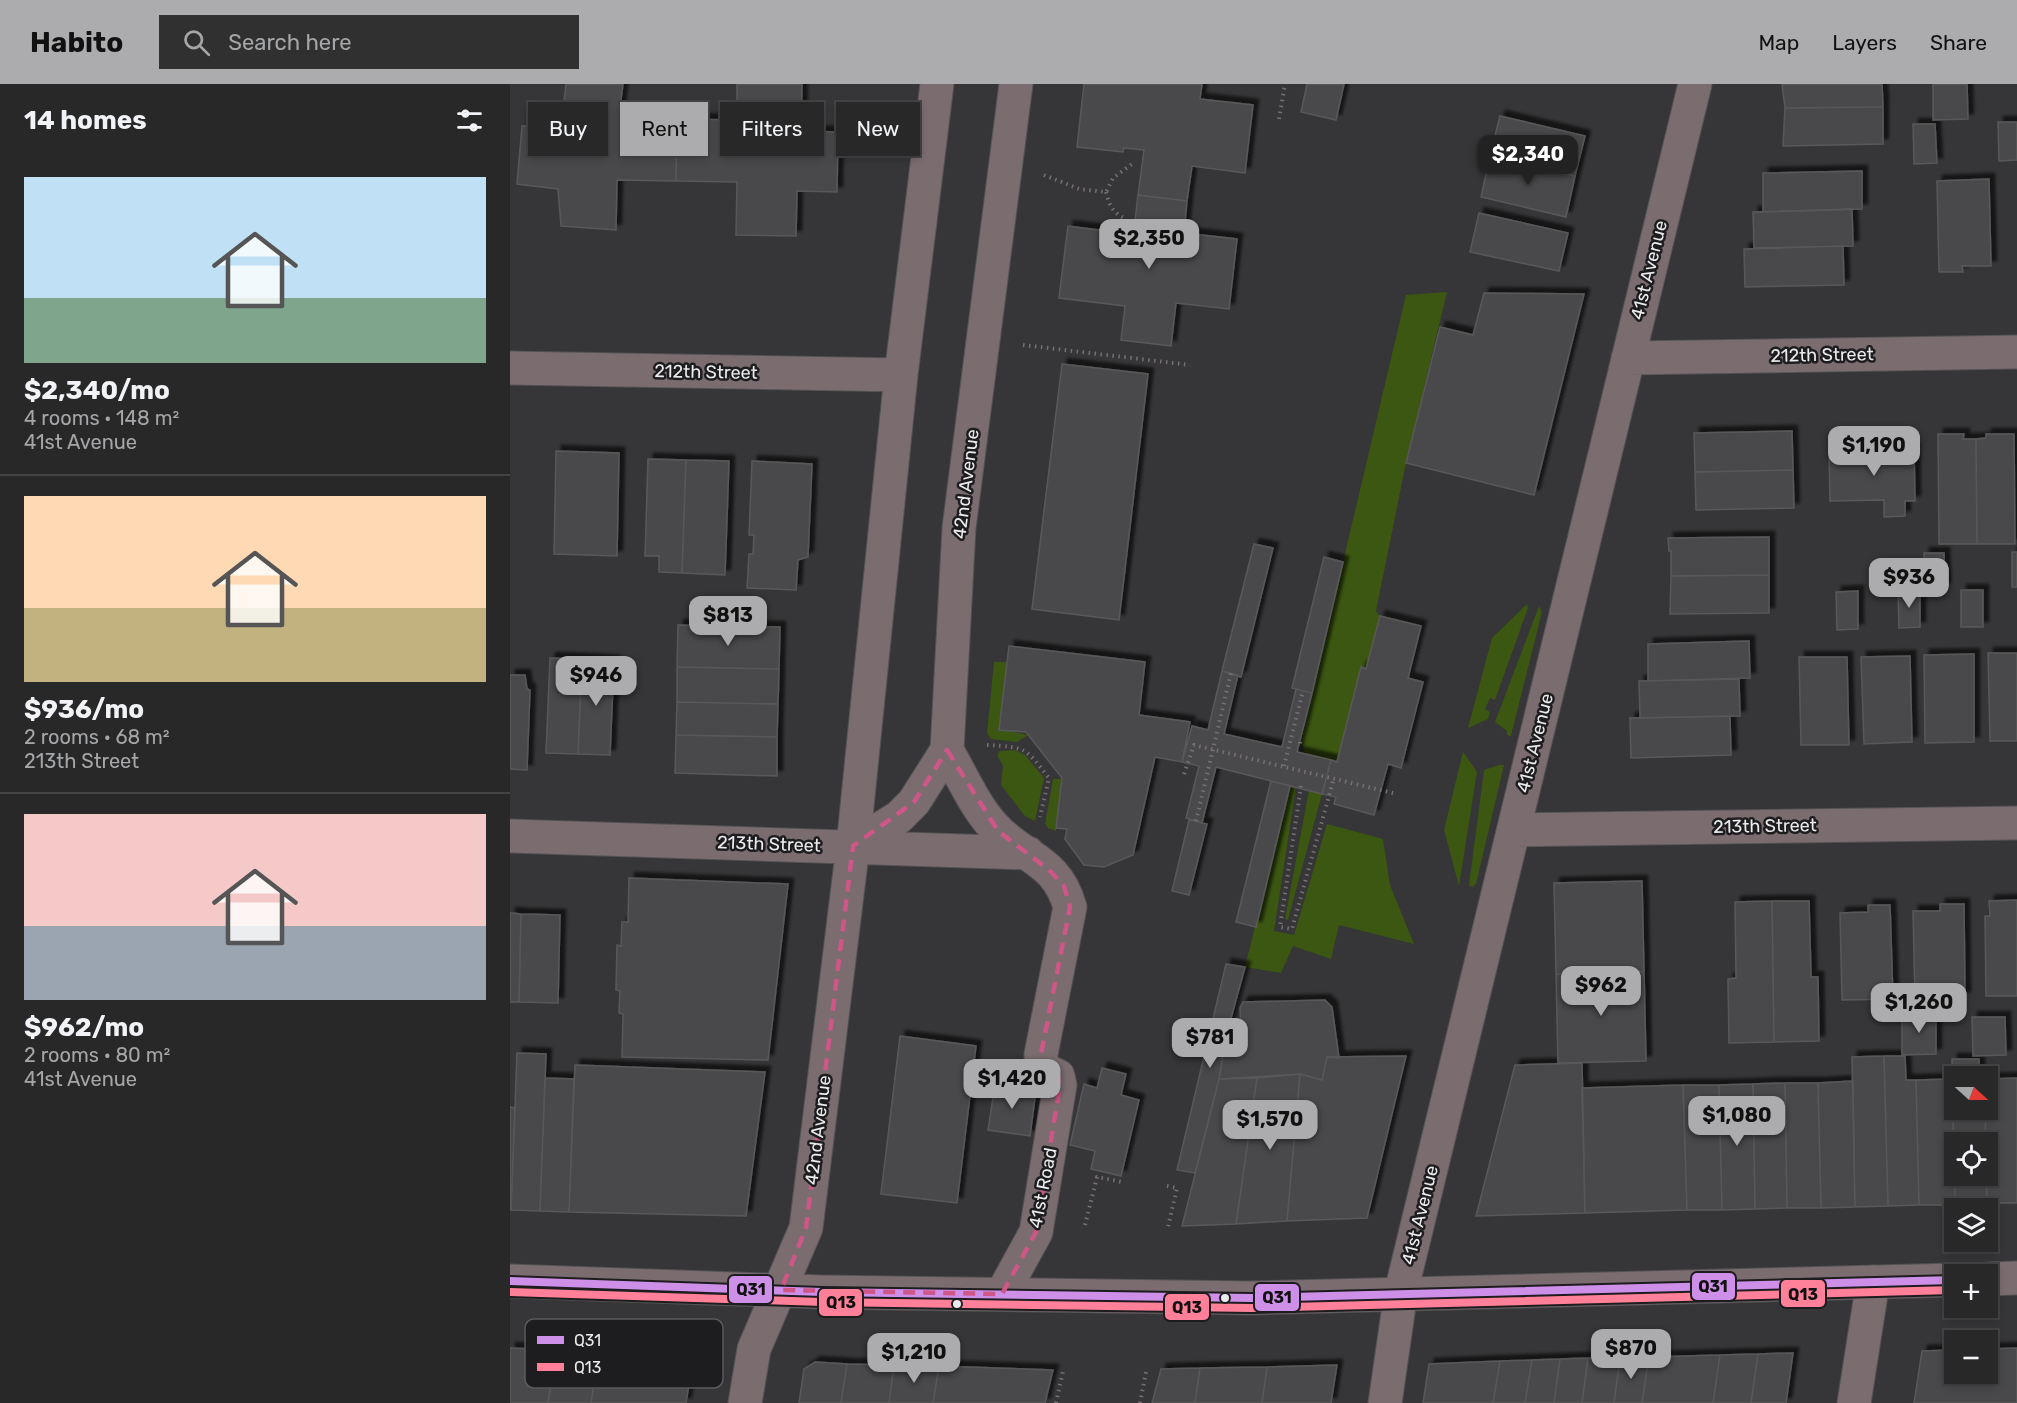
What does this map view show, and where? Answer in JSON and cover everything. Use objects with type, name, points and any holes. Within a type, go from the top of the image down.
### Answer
[{"type":"street","name":"42nd Avenue","points":[[745,1403],[754,1350],[807,1228],[853,846],[902,375],[938,84]]},
{"type":"street","name":"42nd Avenue","points":[[853,846],[899,817],[914,802],[947,750],[959,528],[1016,84]]},
{"type":"street","name":"41st Avenue","points":[[1385,1403],[1401,1292],[1695,84]]},
{"type":"street","name":"212th Street","points":[[1628,358],[2017,352]]},
{"type":"street","name":"212th Street","points":[[510,368],[902,375]]},
{"type":"street","points":[[947,750],[978,804],[998,831],[1028,853]]},
{"type":"street","name":"213th Street","points":[[1514,830],[2017,823]]},
{"type":"street","name":"213th Street","points":[[510,836],[1028,853]]},
{"type":"street","name":"41st Road","points":[[1002,1294],[1036,1232],[1060,1085],[1058,1076],[1045,1070],[1041,1062],[1041,1054],[1070,907],[1064,886],[1028,853]]},
{"type":"street","points":[[1998,1279],[2017,1278]]},
{"type":"street","points":[[510,1281],[781,1290],[1252,1298],[1401,1292],[1944,1280]]},
{"type":"street","points":[[1854,1403],[1873,1282]]},
{"type":"path","points":[[1279,119],[1285,84]]},
{"type":"path","points":[[1106,192],[1113,178],[1126,166],[1132,164]]},
{"type":"path","points":[[1044,175],[1079,189],[1106,192]]},
{"type":"path","points":[[1106,192],[1116,214],[1126,219]]},
{"type":"path","points":[[1023,345],[1190,365]]},
{"type":"path","points":[[1196,821],[1231,674]]},
{"type":"path","points":[[1284,766],[1303,691]]},
{"type":"path","points":[[1300,742],[1300,748]]},
{"type":"path","points":[[987,745],[1019,746],[1028,752],[1049,778],[1039,819]]},
{"type":"path","points":[[1184,774],[1194,745],[1397,794]]},
{"type":"path","points":[[1301,786],[1280,927],[1292,929],[1334,778]]},
{"type":"path","points":[[1085,1226],[1097,1177],[1122,1182]]},
{"type":"path","points":[[1167,1186],[1177,1188],[1168,1227]]},
{"type":"path","points":[[1056,1403],[1063,1371]]},
{"type":"path","points":[[1140,1403],[1146,1372]]},
{"type":"highlighted area","points":[[947,750],[998,831],[1049,870],[1064,886],[1070,907],[1041,1054],[1045,1070],[1058,1076],[1060,1085],[1036,1232],[1002,1294],[781,1290],[806,1228],[853,846],[914,802]]},
{"type":"green space","points":[[1447,292],[1406,463],[1376,611],[1380,616],[1366,669],[1361,668],[1337,762],[1305,754],[1301,740],[1406,295]]},
{"type":"green space","points":[[1527,604],[1528,608],[1495,700],[1490,698],[1485,709],[1490,712],[1488,719],[1468,728],[1492,638]]},
{"type":"green space","points":[[1539,606],[1542,612],[1511,736],[1507,735],[1507,731],[1495,722]]},
{"type":"green space","points":[[994,662],[1007,662],[999,729],[1028,735],[1017,742],[991,739],[987,733]]},
{"type":"green space","points":[[1015,750],[1025,755],[1044,778],[1035,821],[1025,816],[1001,785],[1003,766],[997,755],[1000,751]]},
{"type":"green space","points":[[1463,752],[1477,772],[1459,886],[1444,830]]},
{"type":"green space","points":[[1504,765],[1476,884],[1472,887],[1469,885],[1484,770]]},
{"type":"green space","points":[[1053,779],[1062,779],[1056,831],[1045,824]]},
{"type":"green space","points":[[1290,786],[1296,787],[1274,931],[1294,935],[1327,824],[1383,839],[1390,885],[1414,944],[1339,925],[1331,959],[1293,946],[1281,973],[1245,967]]},
{"type":"green space","points":[[1309,790],[1322,794],[1288,920],[1285,919]]},
{"type":"building","points":[[566,84],[623,84],[619,115],[620,156],[676,156],[676,181],[617,180],[616,230],[561,226],[558,189],[517,184],[522,126],[528,126],[528,156],[608,156],[608,102],[564,102]]},
{"type":"building","points":[[737,84],[802,84],[802,102],[737,102]]},
{"type":"building","points":[[1084,84],[1202,84],[1200,99],[1253,105],[1245,173],[1192,166],[1187,201],[1138,195],[1144,150],[1124,148],[1123,152],[1077,147]]},
{"type":"building","points":[[1307,84],[1344,84],[1336,120],[1301,112]]},
{"type":"building","points":[[1782,84],[1882,84],[1883,107],[1785,108]]},
{"type":"building","points":[[1933,84],[1967,84],[1968,119],[1933,120]]},
{"type":"building","points":[[1883,107],[1883,144],[1783,146],[1785,108]]},
{"type":"building","points":[[1500,116],[1585,136],[1575,176],[1490,156]]},
{"type":"building","points":[[708,120],[720,120],[720,156],[824,156],[824,132],[836,132],[837,192],[797,191],[796,236],[736,235],[737,182],[676,181],[676,156],[708,156]]},
{"type":"building","points":[[1998,122],[2017,122],[2017,160],[1999,161]]},
{"type":"building","points":[[1913,124],[1935,124],[1937,163],[1914,164]]},
{"type":"building","points":[[1490,156],[1575,176],[1566,217],[1481,197]]},
{"type":"building","points":[[1862,171],[1862,209],[1763,212],[1763,173]]},
{"type":"building","points":[[1989,179],[1991,266],[1962,266],[1963,272],[1939,272],[1937,181]]},
{"type":"building","points":[[1138,195],[1187,201],[1184,233],[1237,239],[1229,309],[1176,303],[1171,346],[1121,340],[1125,306],[1059,298],[1068,226],[1133,237]]},
{"type":"building","points":[[1852,209],[1853,246],[1754,248],[1753,212]]},
{"type":"building","points":[[1479,213],[1568,233],[1559,271],[1470,252]]},
{"type":"building","points":[[1843,246],[1844,285],[1745,287],[1744,249]]},
{"type":"building","points":[[1484,293],[1584,294],[1534,495],[1406,463],[1440,327],[1473,335]]},
{"type":"building","points":[[1062,364],[1148,374],[1119,620],[1032,609]]},
{"type":"building","points":[[1792,431],[1793,470],[1695,472],[1694,433]]},
{"type":"building","points":[[1938,434],[1964,434],[1963,439],[1976,439],[1977,544],[1939,544]]},
{"type":"building","points":[[1986,434],[2014,434],[2015,544],[1977,544],[1976,439],[1986,438]]},
{"type":"building","points":[[1914,448],[1915,501],[1905,501],[1905,516],[1884,517],[1884,500],[1830,501],[1829,450]]},
{"type":"building","points":[[556,451],[619,453],[617,556],[554,554]]},
{"type":"building","points":[[648,459],[686,460],[682,573],[659,572],[659,556],[645,556]]},
{"type":"building","points":[[686,460],[729,461],[725,575],[682,573]]},
{"type":"building","points":[[752,461],[812,464],[808,557],[798,560],[796,590],[747,588],[749,554],[753,554],[754,535],[749,535]]},
{"type":"building","points":[[1793,470],[1794,508],[1696,510],[1695,472]]},
{"type":"building","points":[[1769,537],[1769,575],[1671,576],[1671,551],[1669,551],[1668,538]]},
{"type":"building","points":[[1254,544],[1273,548],[1241,677],[1222,671]]},
{"type":"building","points":[[2012,552],[2017,552],[2017,587],[2012,587]]},
{"type":"building","points":[[1924,553],[1944,553],[1945,588],[1925,588]]},
{"type":"building","points":[[1324,557],[1343,562],[1312,693],[1292,688]]},
{"type":"building","points":[[1769,575],[1769,613],[1670,614],[1671,576]]},
{"type":"building","points":[[1920,590],[1920,627],[1899,628],[1898,591]]},
{"type":"building","points":[[1961,590],[1983,590],[1983,627],[1961,627]]},
{"type":"building","points":[[1858,591],[1858,629],[1837,630],[1836,592]]},
{"type":"building","points":[[1380,616],[1421,626],[1408,678],[1423,682],[1401,768],[1388,764],[1374,815],[1334,804],[1336,797],[1322,794],[1331,760],[1337,762],[1361,667],[1366,669]]},
{"type":"building","points":[[678,625],[780,627],[779,669],[677,667]]},
{"type":"building","points":[[1749,641],[1750,678],[1648,681],[1648,644]]},
{"type":"building","points":[[1009,646],[1145,662],[1139,715],[1190,722],[1182,762],[1155,757],[1133,855],[1104,867],[1084,865],[1065,839],[1067,829],[1056,828],[1062,778],[1026,732],[999,730]]},
{"type":"building","points":[[1988,653],[2017,653],[2017,741],[1990,741]]},
{"type":"building","points":[[1974,654],[1974,742],[1925,743],[1924,655]]},
{"type":"building","points":[[1910,656],[1912,742],[1864,744],[1861,657]]},
{"type":"building","points":[[1799,657],[1847,657],[1849,745],[1801,745]]},
{"type":"building","points":[[550,658],[582,659],[578,754],[546,753]]},
{"type":"building","points":[[582,659],[614,661],[610,755],[578,754]]},
{"type":"building","points":[[677,667],[779,669],[778,704],[677,702]]},
{"type":"building","points":[[1222,671],[1238,675],[1224,734],[1282,747],[1296,689],[1312,693],[1297,752],[1331,760],[1322,794],[1216,767],[1202,823],[1186,818],[1199,766],[1182,762],[1192,726],[1208,730]]},
{"type":"building","points":[[510,675],[525,675],[527,689],[530,690],[527,770],[510,769]]},
{"type":"building","points":[[1739,679],[1740,716],[1640,718],[1639,681]]},
{"type":"building","points":[[677,702],[778,704],[777,737],[676,735]]},
{"type":"building","points":[[1730,716],[1731,755],[1631,758],[1630,718]]},
{"type":"building","points":[[676,735],[777,737],[777,776],[675,773]]},
{"type":"building","points":[[1271,781],[1290,786],[1256,927],[1236,922]]},
{"type":"building","points":[[1189,820],[1207,824],[1189,895],[1172,891]]},
{"type":"building","points":[[629,878],[788,884],[768,1060],[622,1057],[623,1014],[619,1013],[620,991],[616,990],[617,945],[621,946],[622,922],[628,922]]},
{"type":"building","points":[[1642,881],[1644,972],[1556,974],[1554,883]]},
{"type":"building","points":[[2017,900],[2017,996],[1986,996],[1985,916],[1990,916],[1989,901]]},
{"type":"building","points":[[1772,901],[1809,901],[1811,977],[1818,977],[1819,1041],[1774,1042]]},
{"type":"building","points":[[1772,901],[1774,1042],[1729,1043],[1728,979],[1736,978],[1735,902]]},
{"type":"building","points":[[1940,904],[1964,904],[1965,997],[1915,999],[1913,911],[1940,911]]},
{"type":"building","points":[[1868,905],[1890,905],[1893,999],[1842,1000],[1840,913],[1868,912]]},
{"type":"building","points":[[510,913],[521,914],[519,1002],[510,1002]]},
{"type":"building","points":[[521,914],[560,915],[558,1003],[519,1002]]},
{"type":"building","points":[[1226,964],[1245,967],[1227,1033],[1219,1079],[1195,1173],[1177,1170]]},
{"type":"building","points":[[1644,972],[1646,1061],[1558,1063],[1556,974]]},
{"type":"building","points":[[1325,1000],[1332,1007],[1339,1058],[1327,1057],[1322,1080],[1300,1074],[1219,1079],[1227,1033],[1229,1028],[1241,1026],[1240,1008],[1243,1002]]},
{"type":"building","points":[[1936,1013],[1936,1054],[1902,1055],[1902,1014]]},
{"type":"building","points":[[1972,1017],[2005,1017],[2006,1055],[1973,1056]]},
{"type":"building","points":[[900,1036],[976,1046],[957,1203],[881,1194]]},
{"type":"building","points":[[517,1053],[546,1054],[540,1211],[511,1210]]},
{"type":"building","points":[[1406,1056],[1367,1218],[1287,1221],[1300,1074],[1322,1080],[1327,1057]]},
{"type":"building","points":[[1884,1056],[1905,1056],[1906,1080],[1916,1080],[1919,1205],[1888,1206]]},
{"type":"building","points":[[1884,1056],[1888,1206],[1855,1207],[1852,1057]]},
{"type":"building","points":[[1952,1059],[1979,1059],[1979,1066],[1952,1066]]},
{"type":"building","points":[[1582,1063],[1585,1213],[1476,1216],[1515,1065]]},
{"type":"building","points":[[575,1065],[765,1072],[746,1216],[569,1212]]},
{"type":"building","points":[[1102,1068],[1126,1074],[1121,1095],[1139,1100],[1121,1176],[1091,1169],[1095,1151],[1070,1145],[1084,1084],[1097,1088]]},
{"type":"building","points":[[1300,1074],[1287,1221],[1236,1224],[1257,1078]]},
{"type":"building","points":[[545,1078],[574,1079],[569,1212],[540,1211]]},
{"type":"building","points":[[1257,1078],[1236,1224],[1182,1226],[1219,1079]]},
{"type":"building","points":[[2017,1078],[2017,1203],[1998,1203],[1998,1198],[1987,1198],[1987,1186],[1998,1186],[1998,1132],[1985,1132],[1985,1120],[1998,1120],[1998,1079]]},
{"type":"building","points":[[1944,1079],[1944,1120],[1953,1120],[1953,1132],[1944,1132],[1944,1186],[1955,1186],[1955,1198],[1944,1198],[1944,1205],[1919,1205],[1916,1080]]},
{"type":"building","points":[[1853,1081],[1855,1207],[1821,1208],[1818,1083]]},
{"type":"building","points":[[1785,1083],[1818,1083],[1821,1208],[1787,1208]]},
{"type":"building","points":[[1785,1083],[1787,1208],[1755,1209],[1753,1084]]},
{"type":"building","points":[[1753,1084],[1755,1209],[1722,1210],[1719,1085]]},
{"type":"building","points":[[995,1085],[1036,1090],[1030,1136],[988,1130]]},
{"type":"building","points":[[1683,1085],[1719,1085],[1722,1210],[1687,1210]]},
{"type":"building","points":[[1683,1085],[1687,1210],[1585,1213],[1582,1088]]},
{"type":"building","points":[[510,1107],[515,1108],[511,1210],[510,1210]]},
{"type":"building","points":[[1953,1120],[1985,1120],[1986,1132],[1954,1132]]},
{"type":"building","points":[[1954,1186],[1986,1186],[1987,1198],[1955,1198]]},
{"type":"building","points":[[510,1348],[525,1349],[525,1388],[550,1388],[548,1403],[510,1403]]},
{"type":"building","points":[[2017,1348],[2017,1403],[1914,1403],[1922,1351],[1944,1350],[1944,1384],[1998,1384],[1998,1349]]},
{"type":"building","points":[[1793,1353],[1786,1403],[1751,1403],[1758,1354]]},
{"type":"building","points":[[1758,1354],[1751,1403],[1713,1403],[1720,1355]]},
{"type":"building","points":[[1720,1355],[1713,1403],[1642,1403],[1649,1357]]},
{"type":"building","points":[[1649,1357],[1642,1403],[1614,1403],[1620,1358]]},
{"type":"building","points":[[1588,1358],[1620,1358],[1614,1403],[1582,1403]]},
{"type":"building","points":[[1588,1358],[1582,1403],[1554,1403],[1560,1359]]},
{"type":"building","points":[[1560,1359],[1554,1403],[1525,1403],[1532,1360]]},
{"type":"building","points":[[1532,1360],[1525,1403],[1493,1403],[1500,1361]]},
{"type":"building","points":[[1500,1361],[1493,1403],[1423,1403],[1429,1364]]},
{"type":"building","points":[[815,1362],[847,1364],[841,1403],[799,1403],[804,1369]]},
{"type":"building","points":[[847,1364],[894,1365],[889,1403],[841,1403]]},
{"type":"building","points":[[894,1365],[939,1366],[933,1403],[889,1403]]},
{"type":"building","points":[[1337,1365],[1331,1403],[1262,1403],[1267,1367]]},
{"type":"building","points":[[939,1366],[1053,1370],[1045,1403],[933,1403]]},
{"type":"building","points":[[1267,1367],[1262,1403],[1195,1403],[1200,1368]]},
{"type":"building","points":[[1200,1368],[1195,1403],[1152,1403],[1161,1369]]},
{"type":"building","points":[[550,1388],[593,1388],[591,1403],[548,1403]]},
{"type":"building","points":[[593,1388],[688,1388],[686,1403],[591,1403]]},
{"type":"transit line","name":"Q31","points":[[510,1281],[822,1292],[1252,1298],[1944,1280]]},
{"type":"transit line","name":"Q13","points":[[510,1292],[822,1302],[1252,1308],[1944,1290]]}]
